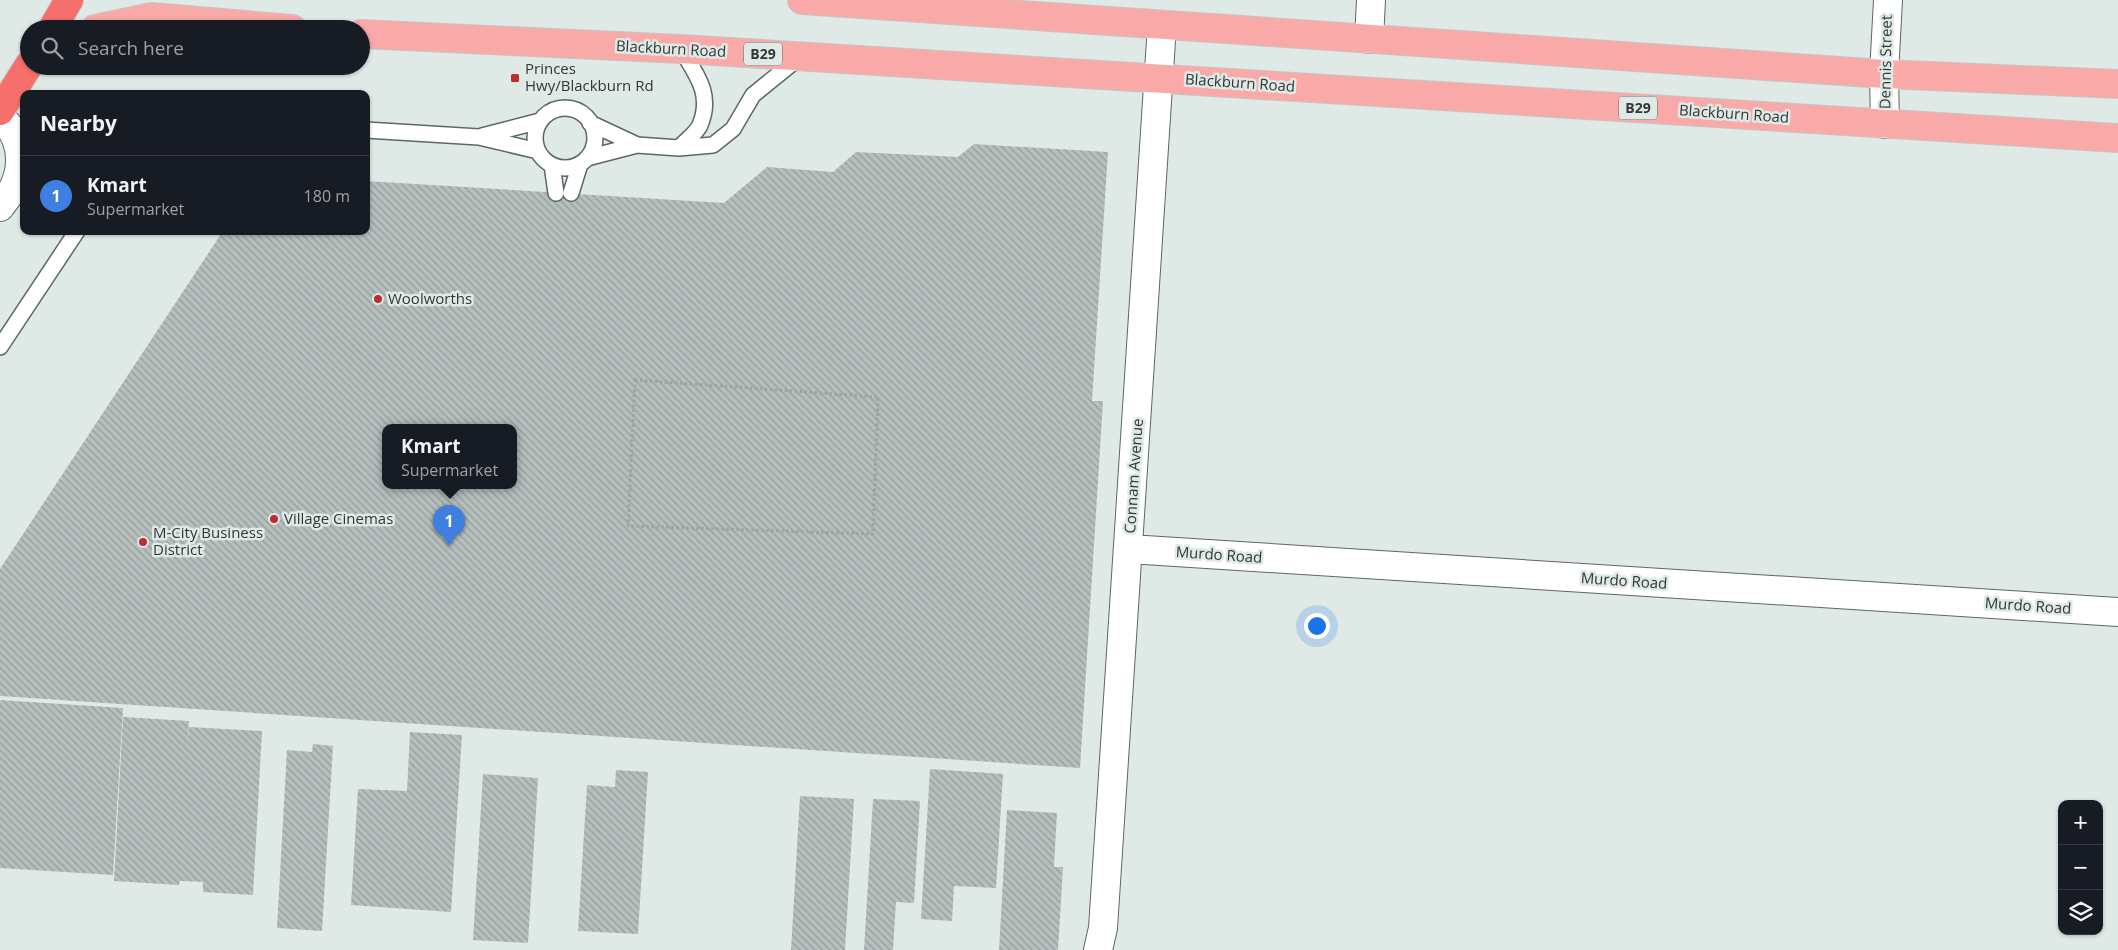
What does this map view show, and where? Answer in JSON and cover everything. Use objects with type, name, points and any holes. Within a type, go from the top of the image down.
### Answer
[{"type":"highway","points":[[58,20],[70,0]]},
{"type":"highway","points":[[0,111],[23,75]]},
{"type":"main road","points":[[802,0],[1884,74],[2118,84]]},
{"type":"main road","points":[[116,20],[143,9],[225,20]]},
{"type":"main road","name":"Blackburn Road","points":[[370,34],[801,56],[2118,138]]},
{"type":"street","points":[[1369,39],[1371,0]]},
{"type":"street","name":"Dennis Street","points":[[1885,124],[1884,74],[1888,0]]},
{"type":"street","name":"Connam Avenue","points":[[1102,943],[1162,24]]},
{"type":"street","points":[[0,117],[11,126],[19,144],[20,165],[15,185],[0,207]]},
{"type":"street","name":"Murdo Road","points":[[1129,549],[2118,612]]},
{"type":"lane","points":[[679,148],[700,126],[706,100],[699,80],[681,49]]},
{"type":"lane","points":[[540,121],[535,141],[543,159],[552,165],[571,167],[583,161],[637,145],[679,148],[713,145],[733,129],[753,95],[801,56]]},
{"type":"lane","points":[[479,137],[540,121],[556,109],[567,108],[576,110],[590,123],[637,145]]},
{"type":"lane","points":[[552,165],[563,193],[592,150],[594,141],[590,123]]},
{"type":"lane","points":[[370,130],[479,137],[538,151]]},
{"type":"lane","points":[[0,346],[74,235]]},
{"type":"path","points":[[635,380],[878,397],[873,534],[628,526],[635,380]]},
{"type":"building","points":[[974,144],[1108,152],[1092,401],[1103,401],[1080,768],[0,696],[0,569],[220,235],[370,235],[370,181],[724,203],[767,167],[833,172],[856,152],[958,157]]},
{"type":"building","points":[[0,700],[123,708],[113,875],[0,868]]},
{"type":"building","points":[[123,717],[189,721],[187,746],[189,727],[262,731],[253,895],[203,892],[203,882],[180,881],[179,885],[114,881]]},
{"type":"building","points":[[410,732],[462,735],[451,912],[351,905],[358,789],[407,791]]},
{"type":"building","points":[[313,744],[333,746],[322,931],[277,928],[287,750],[312,752]]},
{"type":"building","points":[[930,769],[1003,774],[996,888],[954,886],[952,921],[921,919]]},
{"type":"building","points":[[616,770],[648,772],[638,934],[578,931],[587,785],[615,787]]},
{"type":"building","points":[[483,774],[538,778],[528,943],[473,940]]},
{"type":"building","points":[[800,796],[854,799],[845,950],[791,950]]},
{"type":"building","points":[[873,799],[920,801],[914,903],[896,902],[893,950],[864,950]]},
{"type":"building","points":[[1007,810],[1057,813],[1054,867],[1063,867],[1058,950],[999,950]]},
{"type":"place","name":"Princes Hwy/Blackburn Rd","points":[[515,78]]},
{"type":"place","name":"Woolworths","points":[[378,299]]},
{"type":"place","name":"Village Cinemas","points":[[274,519]]},
{"type":"place","name":"M-City Business District","points":[[143,542]]},
{"type":"place","name":"Kmart","points":[[449,546]]}]
